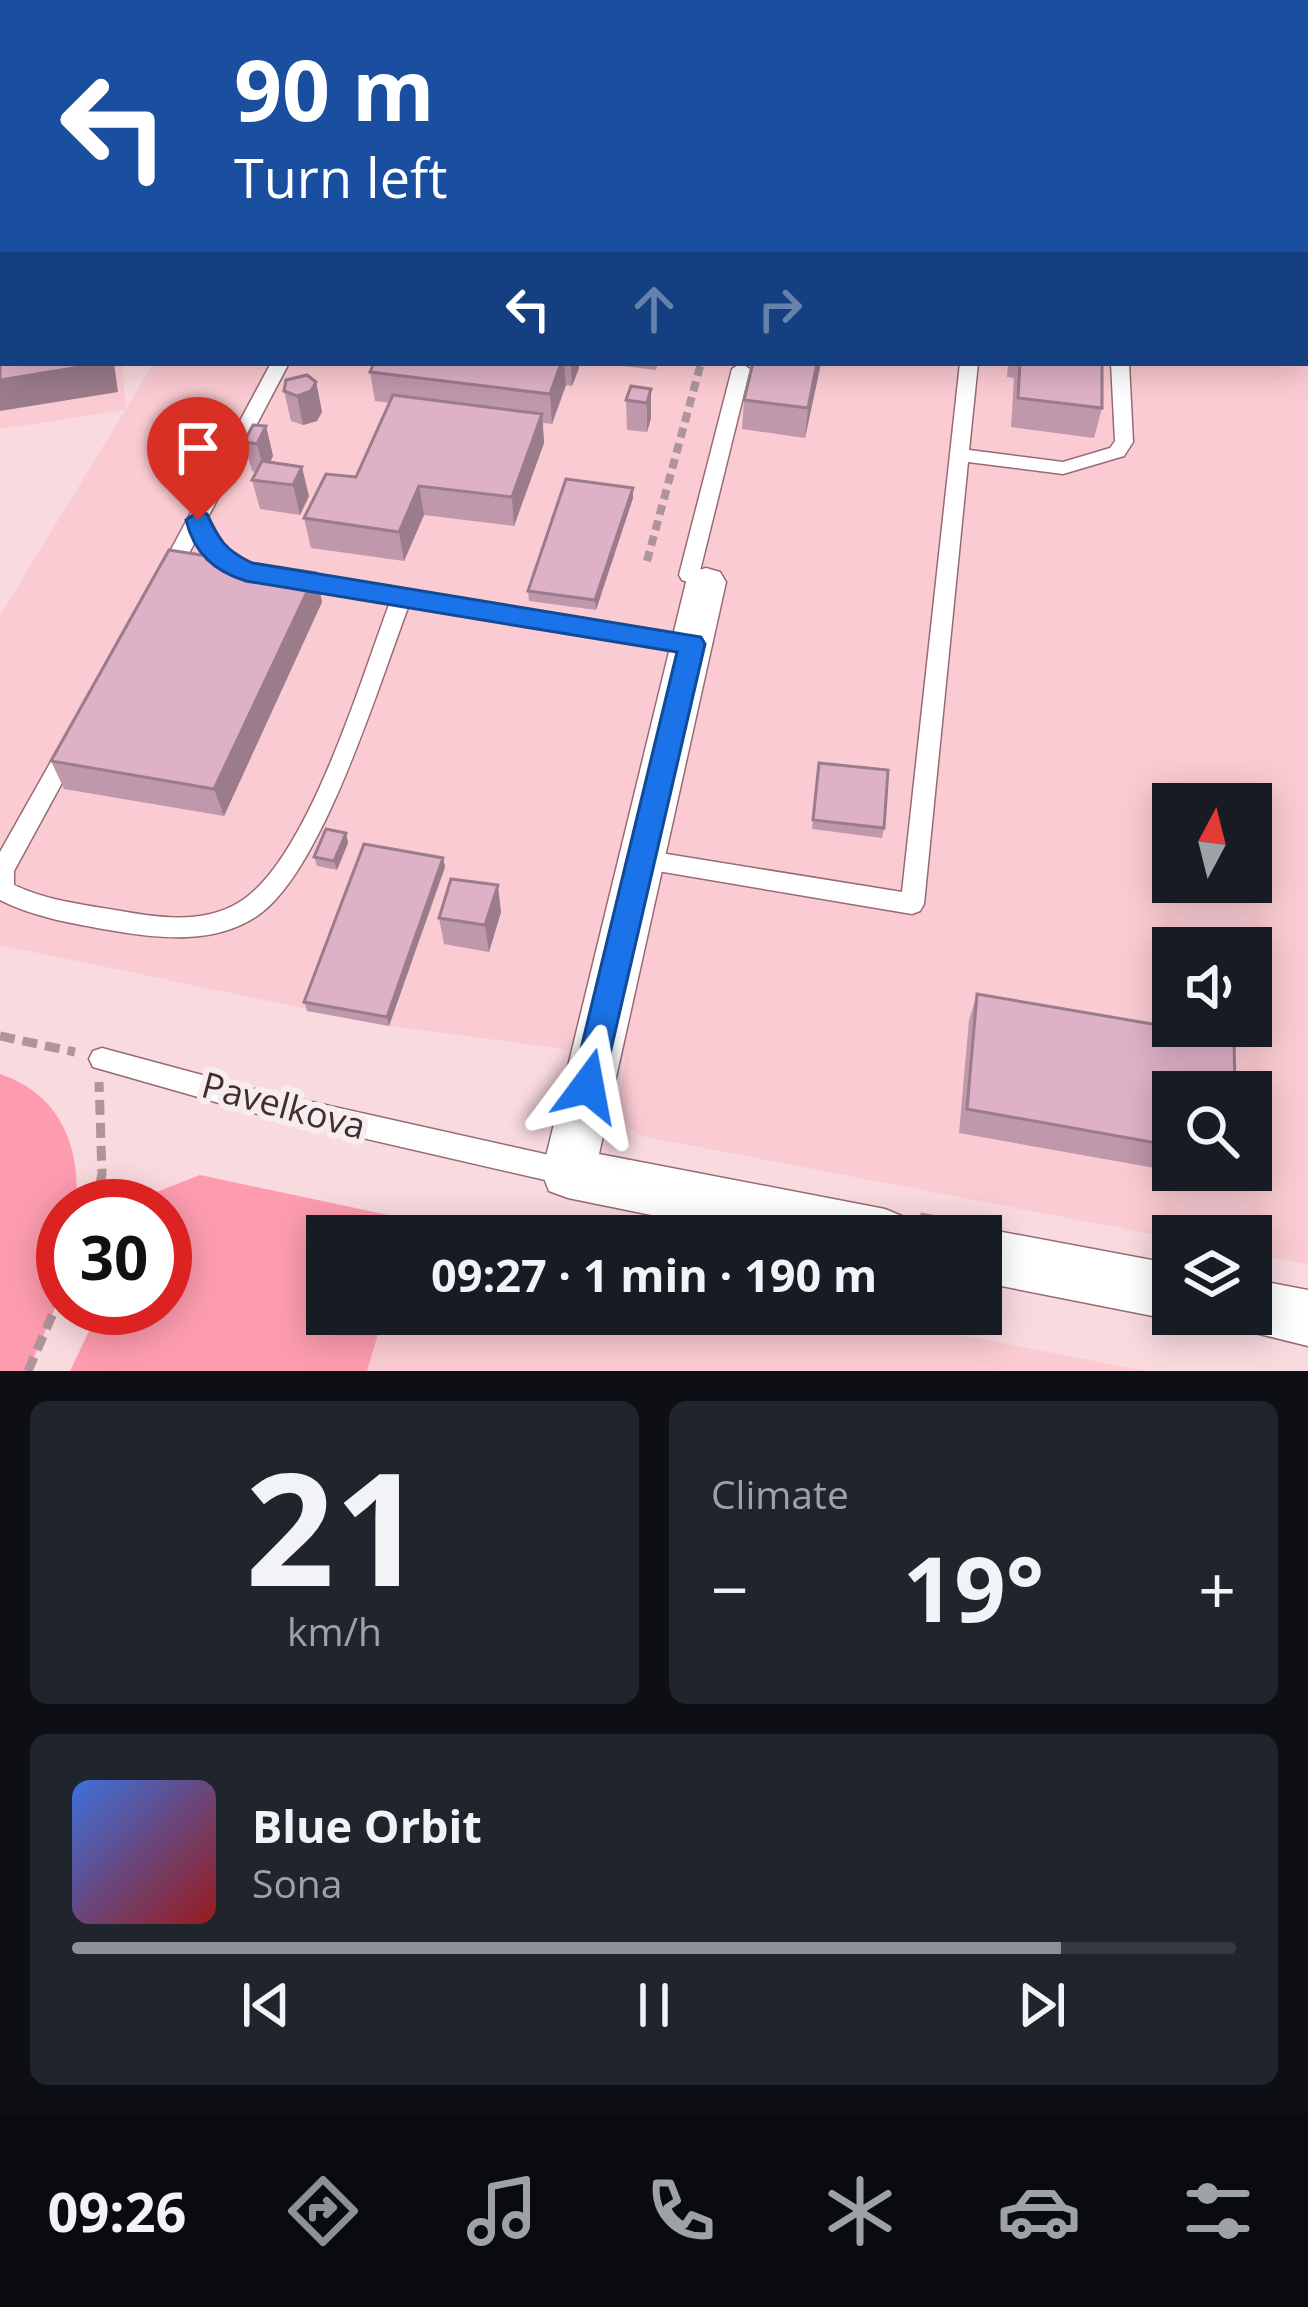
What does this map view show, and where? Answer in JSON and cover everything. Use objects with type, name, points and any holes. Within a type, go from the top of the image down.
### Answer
[{"type":"street","points":[[568,1173],[706,582]]},
{"type":"street","name":"Pavelkova","points":[[568,1173],[779,1215]]},
{"type":"street","points":[[1002,1259],[1152,1288]]},
{"type":"street","points":[[1272,1311],[1308,1318]]},
{"type":"lane","points":[[152,603],[278,366]]},
{"type":"lane","points":[[641,860],[912,904],[969,366]]},
{"type":"lane","points":[[959,455],[1063,469],[1117,452],[1124,442],[1120,366]]},
{"type":"lane","points":[[706,582],[689,575],[741,369]]},
{"type":"lane","points":[[198,520],[203,541],[219,557],[246,572],[692,644]]},
{"type":"lane","points":[[82,726],[2,870],[3,890],[31,905],[167,930],[221,923],[256,906],[300,851],[402,597]]},
{"type":"lane","name":"Pavelkova","points":[[102,1059],[254,1101],[568,1173]]},
{"type":"path","points":[[647,561],[700,366]]},
{"type":"path","points":[[0,1036],[102,1059],[95,1124],[107,1152],[101,1179]]},
{"type":"path","points":[[28,1371],[44,1335]]},
{"type":"shaded area","points":[[0,366],[122,366],[126,409],[152,366],[1308,366],[1308,1264],[1272,1257],[1272,1215],[1152,1215],[1152,1234],[641,1136],[616,1120],[626,1057],[389,1026],[0,945],[0,616],[125,410],[0,429]]},
{"type":"shaded area","points":[[0,1074],[21,1083],[52,1109],[70,1144],[76,1179],[36,1179],[36,1335],[43,1335],[28,1371],[0,1371]]},
{"type":"shaded area","points":[[200,1175],[388,1215],[306,1215],[306,1335],[378,1335],[367,1371],[70,1371],[87,1335],[192,1335],[190,1179]]},
{"type":"shaded area","points":[[372,1335],[961,1335],[1146,1371],[361,1371]]},
{"type":"building","points":[[0,366],[86,366],[0,380]]},
{"type":"building","points":[[373,366],[560,366],[550,394],[370,372]]},
{"type":"building","points":[[752,366],[816,366],[808,408],[744,400]]},
{"type":"building","points":[[1020,366],[1102,366],[1102,408],[1018,398]]},
{"type":"building","points":[[307,375],[316,382],[311,391],[297,396],[284,391],[286,380]]},
{"type":"building","points":[[631,386],[651,389],[647,403],[626,400]]},
{"type":"building","points":[[393,395],[542,414],[512,497],[419,486],[399,532],[304,518],[326,474],[356,477]]},
{"type":"building","points":[[253,425],[266,426],[257,444],[244,442]]},
{"type":"building","points":[[262,461],[302,467],[293,485],[252,480]]},
{"type":"building","points":[[566,479],[633,488],[595,600],[528,591]]},
{"type":"building","points":[[169,550],[316,573],[214,789],[51,761]]},
{"type":"building","points":[[819,763],[888,770],[884,828],[813,820]]},
{"type":"building","points":[[326,829],[346,833],[334,861],[314,857]]},
{"type":"building","points":[[364,844],[443,858],[387,1017],[304,1002]]},
{"type":"building","points":[[451,879],[498,885],[485,925],[439,918]]},
{"type":"building","points":[[977,994],[1152,1024],[1152,1047],[1234,1047],[1235,1071],[1152,1071],[1152,1142],[967,1109]]},
{"type":"route","points":[[198,520],[203,541],[219,557],[246,572],[692,644],[588,1086]]}]
